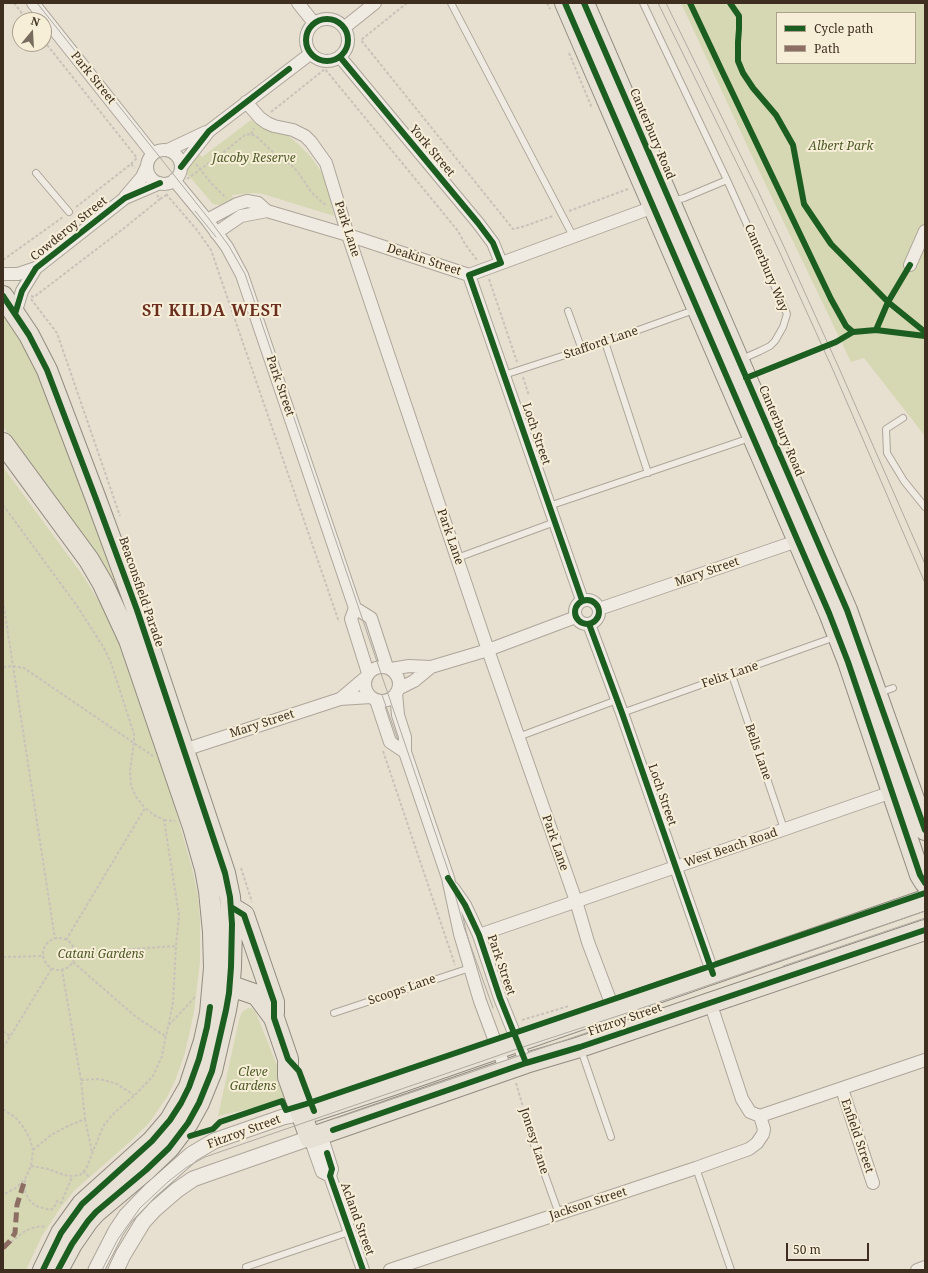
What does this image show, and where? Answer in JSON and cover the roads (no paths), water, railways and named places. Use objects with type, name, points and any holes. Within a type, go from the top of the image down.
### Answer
[{"type":"main road","name":"Canterbury Road","points":[[565,3],[661,204],[739,360],[806,538],[839,636],[873,694],[892,792],[920,874],[925,883]]},
{"type":"main road","name":"Canterbury Road","points":[[584,3],[661,204],[697,309],[753,437],[806,538],[847,610],[873,694],[925,830]]},
{"type":"main road","name":"Beaconsfield Parade","points":[[6,301],[37,349],[55,389],[136,610],[184,750],[225,873],[231,907],[232,948],[210,1007],[204,1041],[195,1073],[184,1098],[170,1120],[152,1141],[134,1158],[93,1180],[82,1204],[61,1233],[43,1270]]},
{"type":"main road","name":"Beaconsfield Parade","points":[[3,443],[89,560],[103,584],[129,640],[193,827],[205,869],[222,974],[217,1053],[208,1082],[188,1123],[174,1143],[158,1160],[96,1212],[88,1221],[72,1244],[58,1270]]},
{"type":"main road","name":"Fitzroy Street","points":[[308,1112],[498,1049],[925,900]]},
{"type":"main road","points":[[231,907],[244,915],[274,1002],[274,1018]]},
{"type":"main road","name":"Fitzroy Street","points":[[316,1136],[514,1067],[580,1047],[925,930]]},
{"type":"main road","points":[[222,974],[240,967],[254,971],[263,976],[267,982]]},
{"type":"main road","points":[[222,974],[257,995],[274,1018],[288,1059],[288,1077],[308,1112],[316,1136]]},
{"type":"street","name":"Park Street","points":[[33,3],[153,154]]},
{"type":"street","points":[[298,3],[314,23]]},
{"type":"street","points":[[345,27],[375,3]]},
{"type":"street","points":[[325,18],[332,18],[345,27],[349,38],[348,45],[345,52],[340,57],[325,61],[310,54],[306,42],[306,34],[314,23],[325,18]]},
{"type":"street","points":[[209,131],[181,167],[179,175],[174,180],[158,189],[147,166],[149,159],[153,154],[160,150],[168,150],[209,131],[310,54]]},
{"type":"street","name":"York Street","points":[[340,57],[478,223],[493,243],[501,263]]},
{"type":"street","name":"Park Lane","points":[[246,102],[260,118],[274,126],[297,131],[305,136],[326,163],[340,211],[488,650],[576,901],[588,942],[613,1008]]},
{"type":"street","points":[[168,150],[176,154],[181,167]]},
{"type":"street","name":"Cowderoy Street","points":[[3,274],[18,274],[36,268],[125,198],[142,177],[147,166]]},
{"type":"street","name":"Park Street","points":[[174,180],[227,247],[242,275],[355,608],[352,619],[367,675]]},
{"type":"street","name":"Cowderoy Street","points":[[125,198],[158,189]]},
{"type":"street","name":"Deakin Street","points":[[207,220],[242,202],[258,203],[267,211],[348,235],[470,275],[661,204]]},
{"type":"street","name":"Deakin Street","points":[[216,232],[241,216],[267,211]]},
{"type":"street","points":[[910,265],[925,231]]},
{"type":"street","name":"Cowderoy Street","points":[[6,301],[22,291],[36,268]]},
{"type":"street","name":"Loch Street","points":[[470,275],[582,600]]},
{"type":"street","name":"Mary Street","points":[[599,609],[806,538]]},
{"type":"street","points":[[582,600],[594,602],[600,613],[597,620],[589,624],[582,623],[576,617],[575,609],[582,600]]},
{"type":"street","points":[[355,608],[371,618],[388,668],[398,678],[397,691]]},
{"type":"street","points":[[405,752],[390,742],[373,698],[367,693],[365,688],[367,675],[376,667],[431,667],[488,650],[576,617]]},
{"type":"street","name":"Loch Street","points":[[589,624],[618,700],[713,974]]},
{"type":"street","points":[[373,698],[386,700],[393,696],[397,691],[414,681],[431,667]]},
{"type":"street","name":"Mary Street","points":[[340,698],[367,675]]},
{"type":"street","name":"Park Street","points":[[397,691],[398,715],[405,737],[405,752],[448,878],[460,934],[480,1001],[498,1049],[514,1067]]},
{"type":"street","name":"Mary Street","points":[[184,750],[340,698],[373,698]]},
{"type":"street","name":"West Beach Road","points":[[479,935],[892,792]]},
{"type":"street","name":"Park Street","points":[[448,878],[465,906],[479,935],[500,998],[518,1042],[514,1067]]},
{"type":"street","points":[[710,1002],[742,1099],[750,1112],[760,1116],[925,1060]]},
{"type":"street","name":"Enfield Street","points":[[842,1089],[873,1183]]},
{"type":"street","name":"Fitzroy Street","points":[[96,1270],[120,1225],[145,1196],[192,1154],[214,1141],[283,1117],[308,1112]]},
{"type":"street","name":"Jackson Street","points":[[390,1270],[696,1168],[749,1148],[757,1143],[763,1134],[764,1129],[760,1116]]},
{"type":"street","name":"Fitzroy Street","points":[[116,1270],[139,1228],[150,1214],[163,1201],[186,1183],[200,1176],[316,1136]]},
{"type":"street","name":"Acland Street","points":[[316,1136],[332,1169],[330,1176],[364,1270]]},
{"type":"street","points":[[917,1270],[925,1267]]},
{"type":"lane","points":[[451,3],[573,236]]},
{"type":"lane","name":"Canterbury Way","points":[[643,3],[727,180],[787,314],[787,318],[781,331],[770,346],[739,360]]},
{"type":"lane","points":[[36,173],[69,212]]},
{"type":"lane","points":[[661,204],[684,198],[727,180]]},
{"type":"lane","name":"Stafford Lane","points":[[504,375],[582,350],[697,309]]},
{"type":"lane","points":[[568,311],[582,350]]},
{"type":"lane","points":[[605,342],[648,474]]},
{"type":"lane","points":[[903,418],[886,429],[887,453],[904,480],[925,507]]},
{"type":"lane","points":[[549,506],[648,474],[753,437]]},
{"type":"lane","points":[[457,558],[555,522]]},
{"type":"lane","name":"Felix Lane","points":[[622,713],[839,636]]},
{"type":"lane","name":"Bells Lane","points":[[732,675],[784,830]]},
{"type":"lane","points":[[518,737],[618,700]]},
{"type":"lane","name":"Scoops Lane","points":[[334,1013],[470,968]]},
{"type":"lane","points":[[580,1047],[611,1137]]},
{"type":"lane","name":"Jonesy Lane","points":[[525,1114],[558,1214]]},
{"type":"lane","points":[[696,1168],[731,1270]]},
{"type":"lane","points":[[246,1267],[350,1232]]},
{"type":"tram line","points":[[37,3],[209,219],[229,246],[245,274],[450,876],[464,927],[493,1008]]},
{"type":"tram line","points":[[658,3],[780,253],[833,370],[925,583]]},
{"type":"tram line","points":[[666,3],[786,251],[925,564]]},
{"type":"tram line","points":[[195,211],[216,237]]},
{"type":"tram line","points":[[382,695],[398,740]]},
{"type":"tram line","points":[[102,1270],[118,1239],[140,1208],[169,1181],[187,1167],[205,1157],[520,1048],[925,911]]},
{"type":"tram line","points":[[783,966],[925,918]]},
{"type":"tram line","points":[[337,1118],[624,1020]]},
{"type":"district","name":"ST KILDA WEST","points":[[212,311]]},
{"type":"park label","name":"Albert Park","points":[[841,147]]},
{"type":"park label","name":"Jacoby Reserve","points":[[254,159]]},
{"type":"park label","name":"Catani Gardens","points":[[101,955]]},
{"type":"park label","name":"Cleve Gardens","points":[[253,1080]]}]
